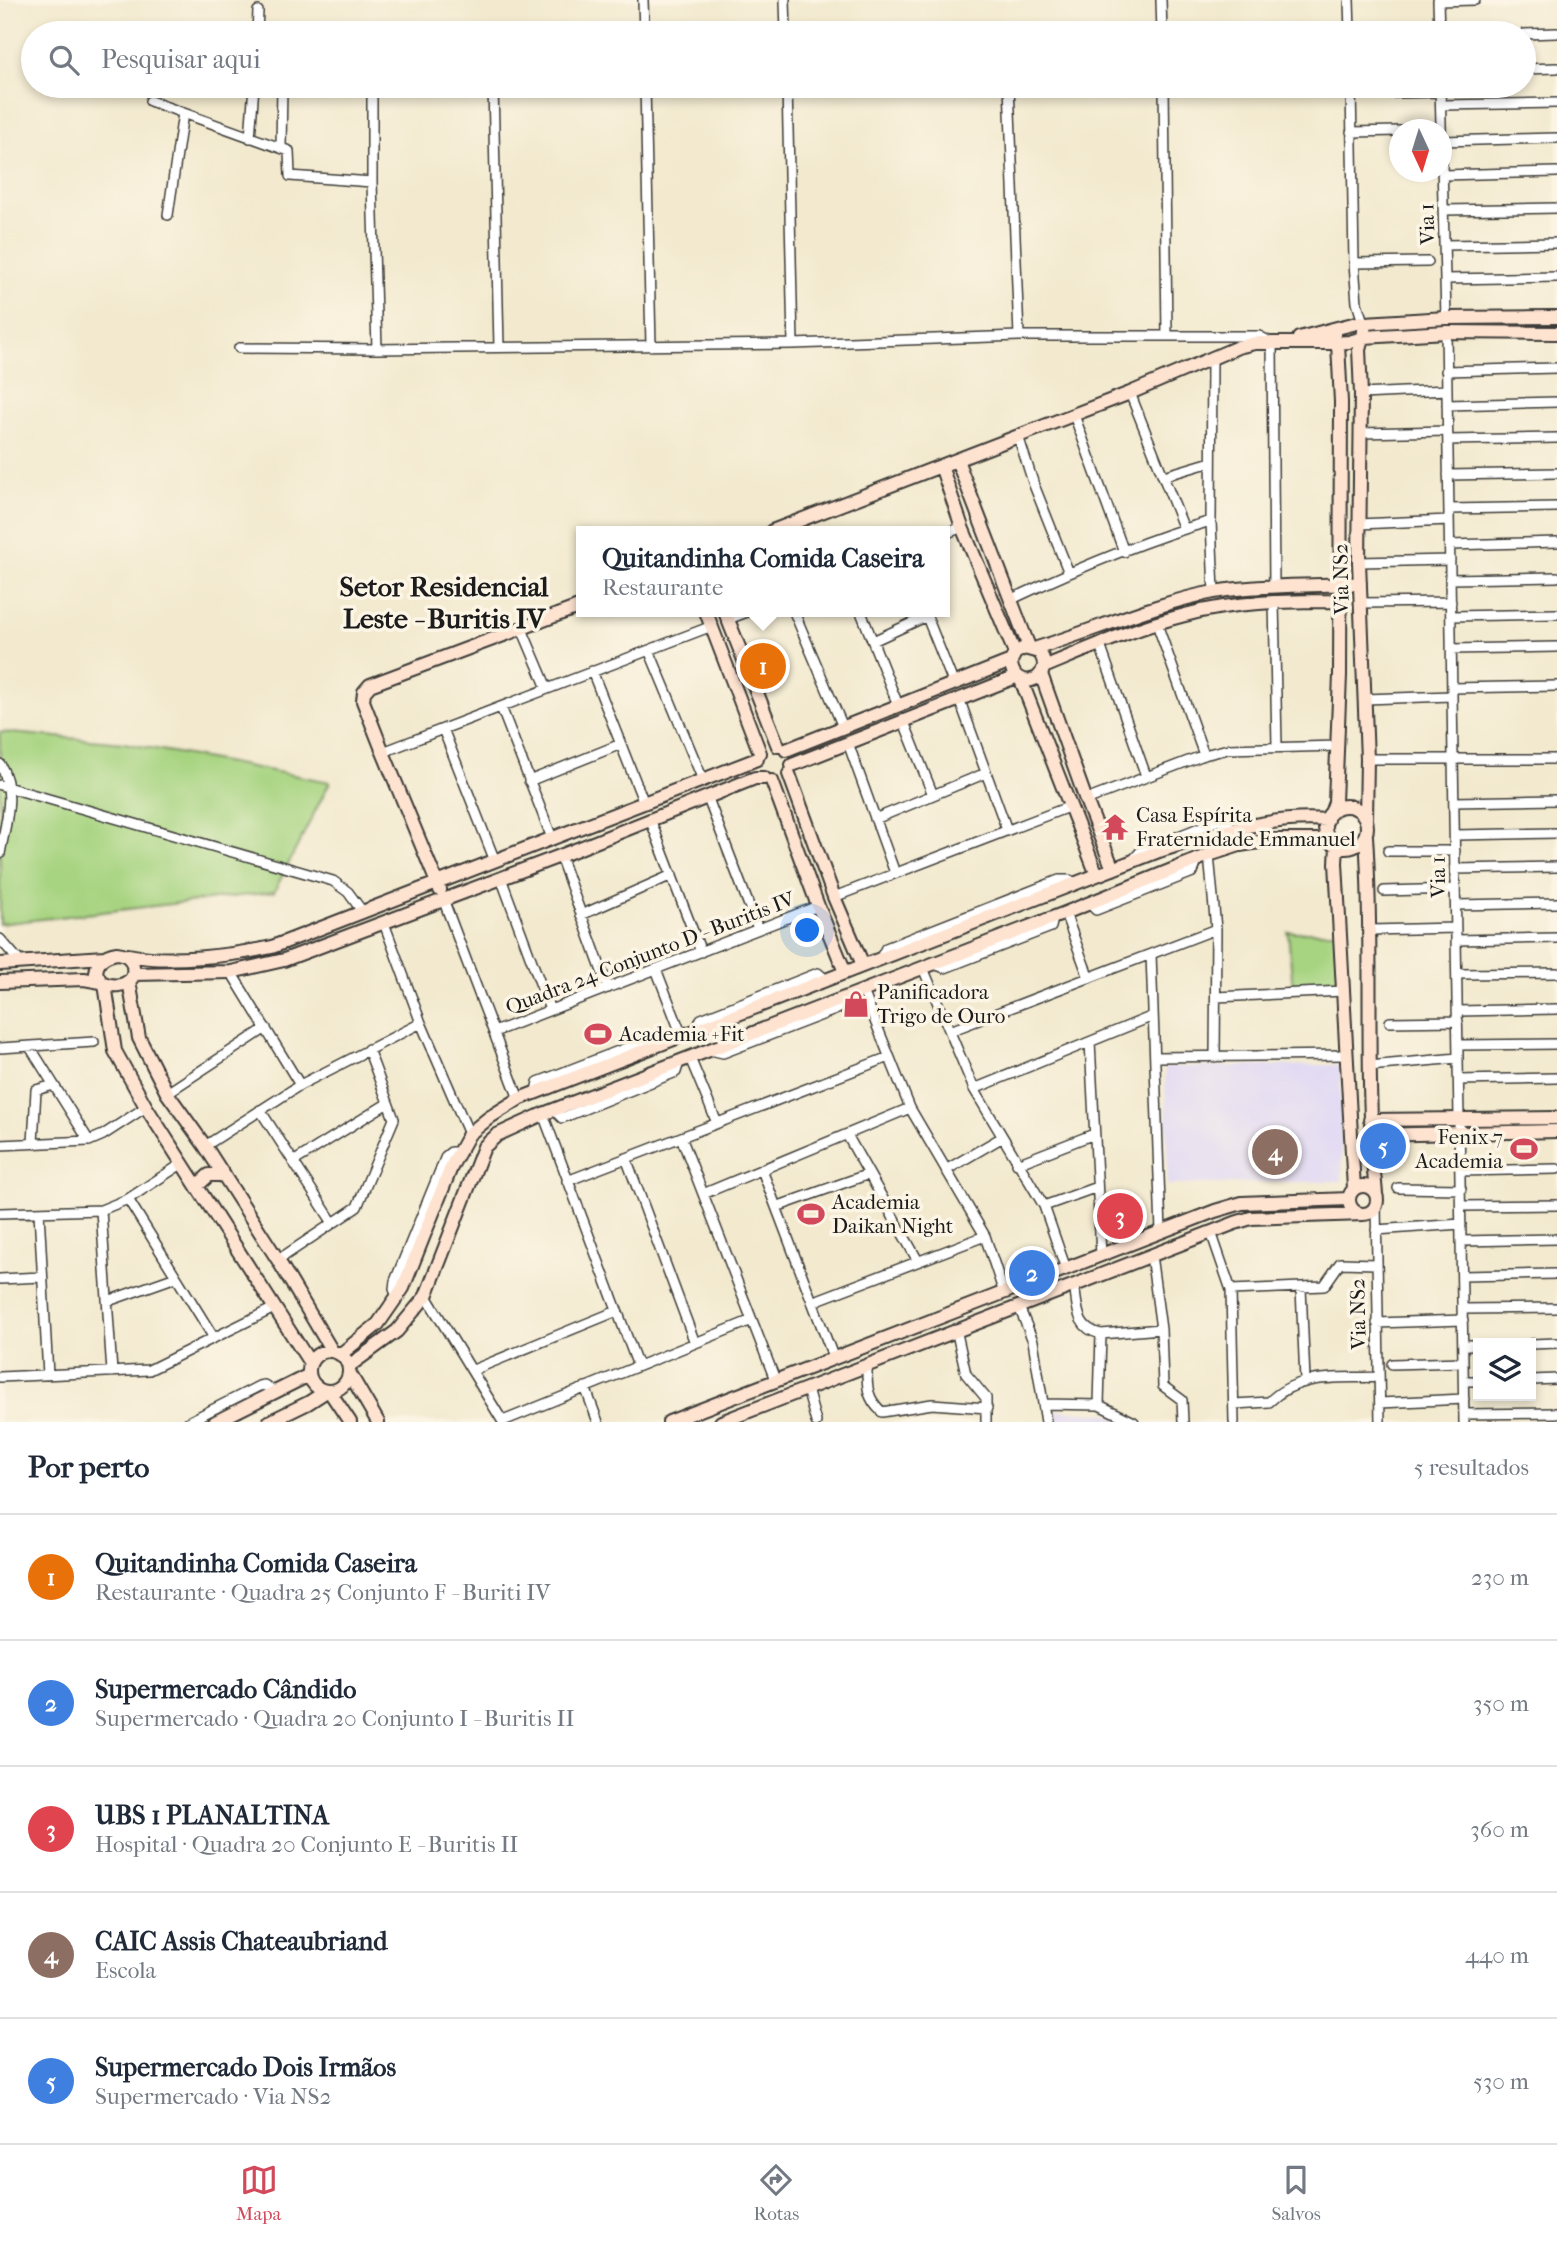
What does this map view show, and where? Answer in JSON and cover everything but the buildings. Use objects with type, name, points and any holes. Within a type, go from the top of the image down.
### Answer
[{"type":"street","points":[[643,0],[644,21]]},
{"type":"street","points":[[785,0],[786,21]]},
{"type":"street","points":[[1161,0],[1162,21]]},
{"type":"street","points":[[1349,0],[1350,21]]},
{"type":"street","points":[[1439,21],[1438,0],[1475,0]]},
{"type":"street","points":[[258,11],[258,21]]},
{"type":"street","points":[[1536,34],[1557,33]]},
{"type":"street","points":[[1536,69],[1557,68]]},
{"type":"street","points":[[250,138],[253,98]]},
{"type":"street","points":[[281,148],[282,98]]},
{"type":"street","points":[[372,98],[377,349]]},
{"type":"street","points":[[493,98],[499,347]]},
{"type":"street","points":[[645,98],[651,346]]},
{"type":"street","points":[[787,98],[793,344]]},
{"type":"street","points":[[1009,98],[1019,336]]},
{"type":"street","points":[[1164,98],[1167,336]]},
{"type":"street","points":[[1351,98],[1354,264],[1359,323]]},
{"type":"street","name":"Via 1","points":[[1441,98],[1442,119]]},
{"type":"street","points":[[150,101],[289,151],[290,176],[372,182]]},
{"type":"street","points":[[1441,105],[1557,103]]},
{"type":"street","points":[[168,215],[183,113]]},
{"type":"street","points":[[1351,132],[1389,131]]},
{"type":"street","points":[[1452,141],[1557,138]]},
{"type":"street","points":[[1452,175],[1557,173]]},
{"type":"street","name":"Via 1","points":[[1443,182],[1464,1418]]},
{"type":"street","points":[[1444,210],[1557,208]]},
{"type":"street","points":[[1445,245],[1557,243]]},
{"type":"street","points":[[1354,264],[1428,262]]},
{"type":"street","points":[[1446,279],[1557,277]]},
{"type":"street","points":[[785,526],[1130,393],[1212,357],[1255,343],[1335,344],[1446,325],[1557,317]]},
{"type":"street","points":[[1286,343],[1310,334],[1359,323],[1446,325],[1557,333]]},
{"type":"street","name":"Via NS2","points":[[1359,323],[1363,338],[1359,349],[1359,562],[1367,759],[1366,819]]},
{"type":"street","name":"Via NS2","points":[[1329,817],[1335,802],[1339,746],[1341,402],[1335,344],[1332,338],[1337,328]]},
{"type":"street","points":[[239,348],[793,344],[1019,336],[1259,336],[1272,343]]},
{"type":"street","points":[[1272,343],[1274,586]]},
{"type":"street","points":[[1212,357],[1211,522],[1214,592]]},
{"type":"street","points":[[1447,371],[1557,368]]},
{"type":"street","points":[[1361,394],[1447,390]]},
{"type":"street","points":[[1130,393],[1184,529]]},
{"type":"street","points":[[1447,405],[1557,402]]},
{"type":"street","points":[[1074,415],[1124,552]]},
{"type":"street","points":[[1361,433],[1557,438]]},
{"type":"street","points":[[1018,436],[1034,485],[1069,573]]},
{"type":"street","points":[[957,460],[1032,648],[1042,656],[1043,671],[1086,800],[1113,869]]},
{"type":"street","points":[[1164,476],[1211,462]]},
{"type":"street","points":[[941,467],[1013,657],[1012,672],[1018,678],[1097,875]]},
{"type":"street","points":[[1448,475],[1557,473]]},
{"type":"street","points":[[1449,509],[1557,507]]},
{"type":"street","points":[[1359,524],[1449,520]]},
{"type":"street","points":[[1012,599],[1069,573],[1184,529],[1211,522]]},
{"type":"street","points":[[950,532],[962,527]]},
{"type":"street","points":[[1449,545],[1557,542]]},
{"type":"street","points":[[1359,562],[1450,560]]},
{"type":"street","points":[[1450,579],[1557,577]]},
{"type":"street","points":[[0,964],[103,957],[117,953],[147,959],[249,952],[272,947],[702,780],[759,756],[768,747],[782,748],[843,727],[1013,657],[1024,648],[1032,648],[1214,592],[1274,586],[1360,583]]},
{"type":"street","points":[[1274,601],[1276,746]]},
{"type":"street","points":[[0,982],[84,979],[118,985],[132,978],[231,972],[284,960],[560,856],[755,778],[782,780],[791,769],[848,744],[1018,678],[1032,681],[1043,671],[1100,645],[1157,624],[1216,608],[1274,601],[1340,601]]},
{"type":"street","points":[[1360,603],[1451,602]]},
{"type":"street","points":[[519,1099],[438,883],[363,701],[364,692],[370,685],[576,608]]},
{"type":"street","points":[[1451,616],[1557,614]]},
{"type":"street","points":[[708,617],[759,756],[758,769],[768,779],[845,972]]},
{"type":"street","points":[[728,617],[782,748],[790,754],[791,769],[834,897],[863,965]]},
{"type":"street","points":[[796,617],[843,727]]},
{"type":"street","points":[[863,617],[898,705]]},
{"type":"street","points":[[873,641],[920,617]]},
{"type":"street","points":[[927,617],[953,682]]},
{"type":"street","points":[[1157,624],[1204,755]]},
{"type":"street","points":[[383,752],[712,626]]},
{"type":"street","points":[[522,629],[547,688]]},
{"type":"street","points":[[1100,645],[1146,776]]},
{"type":"street","points":[[1451,649],[1557,647]]},
{"type":"street","points":[[649,650],[702,780]]},
{"type":"street","points":[[592,671],[644,803]]},
{"type":"street","points":[[1364,698],[1557,686]]},
{"type":"street","points":[[960,701],[1007,830]]},
{"type":"street","points":[[501,707],[552,838]]},
{"type":"street","points":[[904,722],[933,795]]},
{"type":"street","points":[[443,729],[495,861]]},
{"type":"street","points":[[530,781],[621,744]]},
{"type":"street","points":[[848,744],[895,873]]},
{"type":"street","points":[[1086,800],[1204,755],[1228,749],[1339,746]]},
{"type":"street","points":[[1367,759],[1557,759]]},
{"type":"street","points":[[0,764],[7,777],[4,786],[9,816],[0,854]]},
{"type":"street","points":[[875,819],[986,773]]},
{"type":"street","points":[[4,786],[333,881],[348,892],[362,911]]},
{"type":"street","points":[[707,796],[758,929]]},
{"type":"street","points":[[1454,802],[1557,800]]},
{"type":"street","points":[[834,897],[1071,806]]},
{"type":"street","points":[[270,1422],[343,1387],[349,1370],[397,1331],[426,1296],[484,1147],[497,1135],[549,1112],[1204,857],[1240,845],[1272,840],[1333,843],[1353,847],[1366,836],[1366,819],[1362,813],[1350,807],[1336,809],[1325,827],[1333,843],[1336,863],[1353,1210],[1364,1214]]},
{"type":"street","points":[[215,1422],[276,1392],[310,1369],[319,1354],[336,1353],[379,1324],[403,1288],[458,1152],[469,1134],[519,1099],[1159,851],[1237,828],[1329,817]]},
{"type":"street","points":[[650,819],[701,952]]},
{"type":"street","points":[[1455,835],[1557,833]]},
{"type":"street","name":"Via NS2","points":[[1366,836],[1370,930],[1370,1135],[1376,1200],[1380,1422]]},
{"type":"street","points":[[1388,851],[1455,851]]},
{"type":"street","points":[[560,856],[608,988]]},
{"type":"street","points":[[1204,857],[1216,929],[1215,1057]]},
{"type":"street","points":[[1455,869],[1557,867]]},
{"type":"street","points":[[581,915],[671,875]]},
{"type":"street","points":[[501,878],[550,1010]]},
{"type":"street","points":[[880,959],[886,948],[1047,884],[1064,879],[1076,883]]},
{"type":"street","points":[[1384,891],[1455,889]]},
{"type":"street","points":[[1456,905],[1557,903]]},
{"type":"street","name":"Quadra 24 Conjunto D - Buritis IV","points":[[494,1032],[818,906]]},
{"type":"street","points":[[928,966],[945,968],[1051,927],[1059,915]]},
{"type":"street","points":[[1059,915],[1089,978]]},
{"type":"street","points":[[987,918],[995,940]]},
{"type":"street","points":[[384,923],[421,1023],[469,1134]]},
{"type":"street","points":[[1370,930],[1456,928]]},
{"type":"street","points":[[950,1031],[1216,929]]},
{"type":"street","points":[[0,938],[21,963]]},
{"type":"street","points":[[1457,940],[1557,938]]},
{"type":"street","points":[[1151,954],[1161,1232]]},
{"type":"street","points":[[128,956],[134,965],[132,978],[138,1038],[167,1093],[224,1175],[349,1370],[378,1422]]},
{"type":"street","points":[[103,957],[96,973],[103,983],[115,1051],[146,1107],[274,1308],[310,1369],[314,1386],[328,1392],[350,1422]]},
{"type":"street","points":[[928,966],[950,1031],[974,1089],[1044,1206],[1066,1269]]},
{"type":"street","points":[[656,969],[676,1038]]},
{"type":"street","points":[[231,972],[300,1085]]},
{"type":"street","points":[[696,1031],[701,1019],[817,973],[826,980]]},
{"type":"street","points":[[1457,974],[1557,973]]},
{"type":"street","points":[[863,990],[910,1108],[985,1236],[1004,1293]]},
{"type":"street","points":[[1216,997],[1344,991]]},
{"type":"street","points":[[710,1050],[723,1053],[823,1015],[841,1007],[846,997]]},
{"type":"street","points":[[767,1003],[776,1024]]},
{"type":"street","points":[[1390,1021],[1557,1009]]},
{"type":"street","points":[[974,1089],[1153,1016]]},
{"type":"street","points":[[205,1146],[300,1085],[421,1023]]},
{"type":"street","points":[[167,1093],[266,1028]]},
{"type":"street","points":[[1345,1028],[1369,1033]]},
{"type":"street","points":[[1155,1058],[1215,1057],[1347,1048],[1369,1033]]},
{"type":"street","points":[[536,1091],[538,1082],[660,1035],[676,1038]]},
{"type":"street","points":[[0,1048],[94,1042]]},
{"type":"street","points":[[1086,1280],[1097,1256],[1097,1187],[1090,1042]]},
{"type":"street","points":[[1458,1045],[1557,1044]]},
{"type":"street","points":[[30,1047],[89,1141]]},
{"type":"street","points":[[278,1260],[357,1207],[394,1119],[368,1049]]},
{"type":"street","points":[[634,1054],[643,1076]]},
{"type":"street","points":[[567,1181],[889,1057]]},
{"type":"street","points":[[1369,1066],[1458,1058]]},
{"type":"street","points":[[684,1060],[717,1123]]},
{"type":"street","points":[[549,1112],[562,1118],[676,1072],[684,1060]]},
{"type":"street","points":[[1459,1080],[1557,1078]]},
{"type":"street","points":[[33,1143],[36,1090],[54,1085]]},
{"type":"street","points":[[293,1162],[388,1103]]},
{"type":"street","points":[[0,1145],[89,1141],[146,1107]]},
{"type":"street","points":[[703,1194],[910,1108]]},
{"type":"street","points":[[260,1110],[333,1223]]},
{"type":"street","points":[[549,1112],[567,1181],[638,1366]]},
{"type":"street","points":[[1370,1120],[1557,1118]]},
{"type":"street","points":[[1390,1119],[1391,1135]]},
{"type":"street","points":[[1370,1135],[1557,1131]]},
{"type":"street","points":[[847,1135],[918,1261]]},
{"type":"street","points":[[1017,1164],[1094,1135]]},
{"type":"street","points":[[681,1137],[776,1381]]},
{"type":"street","points":[[946,1170],[1002,1138]]},
{"type":"street","points":[[626,1157],[695,1343]]},
{"type":"street","points":[[0,1213],[101,1210],[128,1199],[183,1163]]},
{"type":"street","points":[[1460,1171],[1557,1169]]},
{"type":"street","points":[[762,1170],[834,1359]]},
{"type":"street","points":[[776,1207],[869,1174]]},
{"type":"street","points":[[198,1185],[207,1176],[224,1175]]},
{"type":"street","points":[[673,1421],[689,1419],[776,1381],[1215,1211],[1242,1203],[1352,1194],[1364,1186],[1376,1200],[1373,1210],[1364,1214],[1251,1218],[956,1329],[722,1422]]},
{"type":"street","points":[[1044,1206],[1097,1187]]},
{"type":"street","points":[[1398,1188],[1461,1189]]},
{"type":"street","points":[[128,1199],[214,1338]]},
{"type":"street","points":[[1461,1206],[1557,1205]]},
{"type":"street","points":[[101,1210],[112,1372]]},
{"type":"street","points":[[39,1212],[48,1375]]},
{"type":"street","points":[[1376,1230],[1461,1224]]},
{"type":"street","points":[[1211,1232],[1231,1290],[1234,1422]]},
{"type":"street","points":[[812,1302],[985,1236]]},
{"type":"street","points":[[1462,1241],[1557,1239]]},
{"type":"street","points":[[1151,1255],[1161,1329],[1163,1386],[1182,1400],[1183,1422]]},
{"type":"street","points":[[1080,1263],[1086,1280],[1081,1322],[1091,1331],[1101,1334],[1161,1329]]},
{"type":"street","points":[[1231,1290],[1324,1286],[1340,1263],[1376,1264]]},
{"type":"street","points":[[1462,1276],[1557,1274]]},
{"type":"street","points":[[0,1279],[42,1277]]},
{"type":"street","points":[[108,1301],[176,1277]]},
{"type":"street","points":[[1301,1289],[1305,1380]]},
{"type":"street","points":[[426,1296],[503,1421],[752,1320]]},
{"type":"street","points":[[1019,1307],[1033,1341],[1046,1422]]},
{"type":"street","points":[[0,1377],[149,1370],[274,1308]]},
{"type":"street","points":[[1462,1309],[1557,1308]]},
{"type":"street","points":[[473,1370],[617,1311]]},
{"type":"street","points":[[1377,1324],[1463,1320]]},
{"type":"street","points":[[934,1321],[932,1327],[937,1337]]},
{"type":"street","points":[[918,1327],[922,1331],[923,1343]]},
{"type":"street","points":[[956,1329],[966,1374],[982,1391],[987,1408],[986,1422]]},
{"type":"street","points":[[1099,1405],[1101,1334]]},
{"type":"street","points":[[1536,1344],[1557,1343]]},
{"type":"street","points":[[1463,1345],[1473,1345]]},
{"type":"street","points":[[1392,1364],[1463,1362]]},
{"type":"street","points":[[867,1366],[867,1392],[875,1406],[890,1417],[932,1404],[987,1408]]},
{"type":"street","points":[[1234,1404],[1269,1402],[1282,1389],[1305,1380],[1378,1377]]},
{"type":"street","points":[[1536,1380],[1557,1379]]},
{"type":"street","points":[[1464,1381],[1473,1381]]},
{"type":"street","points":[[188,1422],[260,1386],[264,1385],[276,1392]]},
{"type":"street","points":[[585,1387],[598,1422]]},
{"type":"street","points":[[807,1389],[816,1422]]},
{"type":"street","points":[[1380,1403],[1464,1399]]},
{"type":"street","points":[[1044,1404],[1099,1405],[1134,1422]]},
{"type":"street","points":[[742,1422],[753,1410]]},
{"type":"street","points":[[1464,1418],[1557,1413]]},
{"type":"shaded area","points":[[1340,1065],[1342,1181],[1168,1185],[1165,1067]]},
{"type":"shaded area","points":[[1056,1410],[1108,1414],[1123,1422],[1057,1422]]},
{"type":"green space","points":[[0,732],[124,743],[330,782],[274,892],[0,924]]},
{"type":"green space","points":[[1288,932],[1336,932],[1340,986],[1293,990]]},
{"type":"place","name":"Quitandinha Comida Caseira","points":[[763,666]]},
{"type":"place","name":"Casa Espírita Fraternidade Emmanuel","points":[[1115,827]]},
{"type":"place","name":"Panificadora Trigo de Ouro","points":[[856,1004]]},
{"type":"place","name":"Academia +Fit","points":[[598,1034]]},
{"type":"place","name":"Supermercado Dois Irmãos","points":[[1383,1146]]},
{"type":"place","name":"Fenix 7 Academia","points":[[1524,1149]]},
{"type":"place","name":"CAIC Assis Chateaubriand","points":[[1275,1152]]},
{"type":"place","name":"Academia Daikan Night","points":[[811,1214]]},
{"type":"place","name":"UBS 1 PLANALTINA","points":[[1120,1216]]},
{"type":"place","name":"Supermercado Cândido","points":[[1032,1273]]},
{"type":"district","name":"Setor Residencial Leste - Buritis IV","points":[[444,602]]}]
